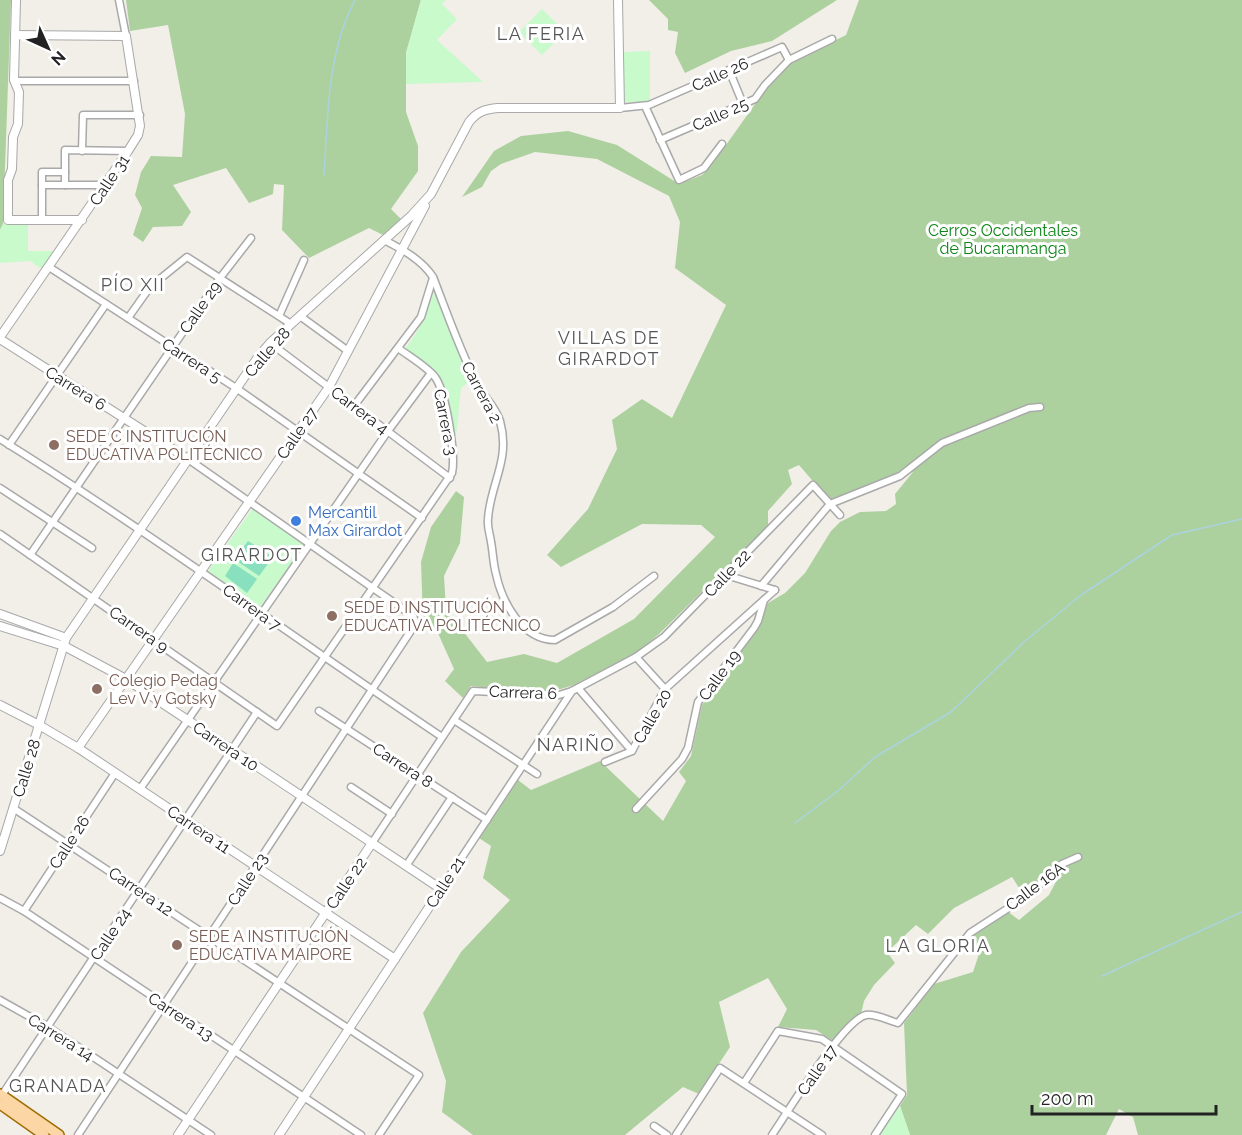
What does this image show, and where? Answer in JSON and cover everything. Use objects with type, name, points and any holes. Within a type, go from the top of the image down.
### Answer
[{"type":"main road","points":[[1,1098],[44,1135]]},
{"type":"main road","points":[[1,1098],[59,1135]]},
{"type":"street","points":[[16,0],[14,81],[19,92],[18,124],[12,137],[12,169],[8,180],[8,220],[82,220]]},
{"type":"street","name":"Calle 31","points":[[0,338],[82,220],[140,131],[140,115],[119,0]]},
{"type":"street","points":[[618,0],[620,108],[645,106],[679,180],[704,168],[722,144]]},
{"type":"street","points":[[15,35],[126,36]]},
{"type":"street","name":"Calle 25","points":[[660,140],[755,99],[789,60],[832,39]]},
{"type":"street","name":"Calle 26","points":[[645,106],[782,47],[789,60]]},
{"type":"street","points":[[729,70],[743,104]]},
{"type":"street","points":[[14,81],[134,81]]},
{"type":"street","name":"Calle 28","points":[[0,851],[65,642],[236,388],[270,343],[406,220],[431,194],[469,122],[480,111],[498,108],[620,108]]},
{"type":"street","points":[[82,151],[83,115],[140,115]]},
{"type":"street","points":[[65,185],[65,150],[128,151]]},
{"type":"street","points":[[42,219],[42,172],[65,172]]},
{"type":"street","points":[[42,185],[105,185]]},
{"type":"street","name":"Calle 27","points":[[78,748],[329,387],[431,194]]},
{"type":"street","name":"Calle 29","points":[[30,555],[123,417],[220,278],[251,238]]},
{"type":"street","name":"Carrera 2","points":[[384,240],[402,249],[426,268],[433,277],[463,355],[480,390],[497,413],[500,421],[503,449],[501,468],[488,519],[496,576],[509,607],[517,619],[535,636],[555,640],[614,607],[654,576]]},
{"type":"street","points":[[128,318],[150,286],[187,257],[291,324]]},
{"type":"street","points":[[279,316],[304,260]]},
{"type":"street","name":"Carrera 5","points":[[49,267],[236,388],[422,518]]},
{"type":"street","points":[[354,406],[421,317],[433,277]]},
{"type":"street","points":[[9,445],[106,304]]},
{"type":"street","points":[[300,316],[348,351]]},
{"type":"street","name":"Carrera 6","points":[[0,338],[188,459],[413,616],[416,623]]},
{"type":"street","name":"Carrera 4","points":[[270,343],[450,478]]},
{"type":"street","name":"Carrera 3","points":[[398,348],[436,379],[452,443],[454,463],[450,478]]},
{"type":"street","points":[[140,789],[388,431],[431,374]]},
{"type":"street","points":[[726,575],[761,586],[830,504],[896,478],[942,443],[1029,408],[1040,406]]},
{"type":"street","name":"Carrera 7","points":[[0,439],[76,486],[202,570],[324,658],[442,737]]},
{"type":"street","points":[[324,658],[450,478]]},
{"type":"street","name":"Calle 22","points":[[636,657],[664,637],[813,484],[830,504]]},
{"type":"street","points":[[0,488],[92,548]]},
{"type":"street","points":[[830,504],[840,515]]},
{"type":"street","name":"Carrera 9","points":[[0,534],[277,726],[324,658]]},
{"type":"street","name":"Calle 20","points":[[605,762],[632,751],[665,689],[775,590],[761,586]]},
{"type":"street","name":"Calle 19","points":[[636,808],[682,759],[688,748],[698,702],[754,628],[764,600]]},
{"type":"street","name":"Carrera 10","points":[[0,614],[65,642],[126,679],[441,889]]},
{"type":"street","name":"Calle 23","points":[[78,1135],[416,623]]},
{"type":"street","name":"Carrera 10","points":[[0,626],[65,642]]},
{"type":"street","points":[[636,657],[665,689]]},
{"type":"street","name":"Calle 21","points":[[279,1135],[575,689],[636,657]]},
{"type":"street","name":"Carrera 6","points":[[473,691],[554,696],[575,689],[632,751]]},
{"type":"street","name":"Calle 22","points":[[178,1135],[473,691]]},
{"type":"street","name":"Carrera 11","points":[[0,705],[78,748],[395,959]]},
{"type":"street","name":"Carrera 8","points":[[320,711],[487,820]]},
{"type":"street","name":"Calle 24","points":[[1,1098],[257,712]]},
{"type":"street","points":[[454,720],[537,774]]},
{"type":"street","name":"Calle 26","points":[[24,911],[115,773]]},
{"type":"street","points":[[351,787],[392,814]]},
{"type":"street","points":[[406,866],[452,797]]},
{"type":"street","name":"Carrera 12","points":[[14,808],[419,1075],[379,1135]]},
{"type":"street","name":"Calle 16A","points":[[870,1014],[898,1023],[970,933],[1027,896],[1062,864],[1078,857]]},
{"type":"street","name":"Carrera 13","points":[[0,898],[24,911],[361,1135]]},
{"type":"street","name":"Carrera 14","points":[[0,999],[48,1027],[211,1135]]},
{"type":"street","name":"Calle 17","points":[[772,1135],[833,1046],[853,1023],[870,1014]]},
{"type":"street","points":[[744,1083],[778,1031],[816,1037],[833,1046],[902,1094],[875,1135]]},
{"type":"street","points":[[676,1135],[720,1068],[822,1135]]},
{"type":"street","points":[[654,1126],[667,1135]]},
{"type":"green space","points":[[0,0],[11,0],[3,224],[0,230]]},
{"type":"green space","points":[[126,0],[421,0],[406,53],[406,112],[418,146],[418,171],[391,209],[401,219],[383,235],[369,228],[309,258],[282,230],[284,185],[274,184],[273,194],[249,203],[226,168],[173,185],[191,212],[182,226],[153,227],[143,242],[133,235],[142,208],[135,195],[141,172],[151,156],[182,157],[185,114],[168,25],[130,31]]},
{"type":"green space","points":[[421,0],[446,0],[442,4],[457,19],[437,40],[483,82],[406,84],[406,53]]},
{"type":"green space","points":[[649,0],[837,0],[772,41],[731,51],[685,73],[675,53],[678,32],[668,30],[668,19]]},
{"type":"green space","name":"Cerros Occidentales de Bucaramanga","points":[[859,0],[1242,0],[1242,1135],[1138,1135],[1133,1117],[1119,1109],[1106,1135],[910,1135],[900,1106],[907,1095],[904,1023],[934,984],[973,972],[979,954],[964,946],[976,930],[1007,911],[1019,920],[1049,895],[1059,876],[1052,866],[1023,894],[1012,877],[954,908],[928,934],[916,925],[887,952],[895,963],[874,985],[864,1001],[861,1014],[848,1024],[833,1041],[816,1030],[778,1027],[787,1009],[768,978],[719,1002],[730,1047],[699,1094],[683,1087],[625,1135],[473,1135],[442,1112],[446,1081],[423,1013],[461,952],[510,900],[483,878],[491,846],[479,838],[518,780],[531,790],[600,761],[663,821],[686,781],[679,772],[691,756],[702,705],[753,635],[768,603],[785,593],[805,573],[831,531],[840,522],[860,512],[886,511],[896,504],[895,494],[913,472],[914,461],[895,474],[829,500],[799,465],[788,470],[792,484],[768,511],[768,526],[639,651],[574,685],[554,691],[471,686],[463,698],[445,681],[454,669],[437,631],[423,620],[421,562],[431,527],[456,491],[464,497],[460,543],[444,576],[446,609],[487,662],[524,654],[557,663],[634,619],[715,537],[701,525],[642,524],[561,567],[547,555],[588,509],[617,449],[612,420],[642,399],[672,418],[726,305],[675,268],[680,222],[669,196],[597,159],[535,152],[501,164],[491,171],[482,187],[462,197],[494,151],[521,136],[568,131],[617,145],[679,184],[702,175],[711,166],[768,86],[792,62],[846,35]]},
{"type":"green space","points":[[542,9],[565,32],[542,55],[519,32]]},
{"type":"green space","points":[[650,51],[650,102],[624,102],[624,52]]},
{"type":"green space","points":[[3,224],[28,224],[28,251],[54,251],[42,269],[30,261],[0,263],[0,230]]},
{"type":"green space","points":[[435,288],[471,380],[461,388],[456,437],[444,389],[437,374],[405,349],[423,320]]},
{"type":"green space","points":[[253,508],[305,544],[260,607],[208,571]]},
{"type":"green space","points":[[248,541],[273,557],[259,576],[234,559]]},
{"type":"green space","points":[[233,563],[257,579],[247,593],[225,576]]},
{"type":"green space","points":[[900,1106],[910,1135],[880,1135]]},
{"type":"waterway","points":[[324,175],[330,85],[339,41],[355,0]]},
{"type":"waterway","points":[[795,823],[839,790],[875,757],[951,712],[1025,641],[1081,595],[1172,535],[1242,519]]},
{"type":"waterway","points":[[1102,976],[1242,912]]},
{"type":"place","name":"SEDE C INSTITUCIÓN EDUCATIVA POLITÉCNICO","points":[[54,445]]},
{"type":"place","name":"Mercantil Max Girardot","points":[[296,521]]},
{"type":"place","name":"SEDE D INSTITUCIÓN EDUCATIVA POLITÉCNICO","points":[[332,616]]},
{"type":"place","name":"Colegio Pedag Lev V y Gotsky","points":[[97,689]]},
{"type":"place","name":"SEDE A INSTITUCIÓN EDUCATIVA MAIPORE","points":[[177,945]]},
{"type":"district","name":"LA FERIA","points":[[541,34]]},
{"type":"district","name":"PÍO XII","points":[[133,285]]},
{"type":"district","name":"VILLAS DE GIRARDOT","points":[[609,348]]},
{"type":"district","name":"GIRARDOT","points":[[252,555]]},
{"type":"district","name":"NARIÑO","points":[[576,745]]},
{"type":"district","name":"LA GLORIA","points":[[938,946]]},
{"type":"district","name":"GRANADA","points":[[58,1086]]}]
